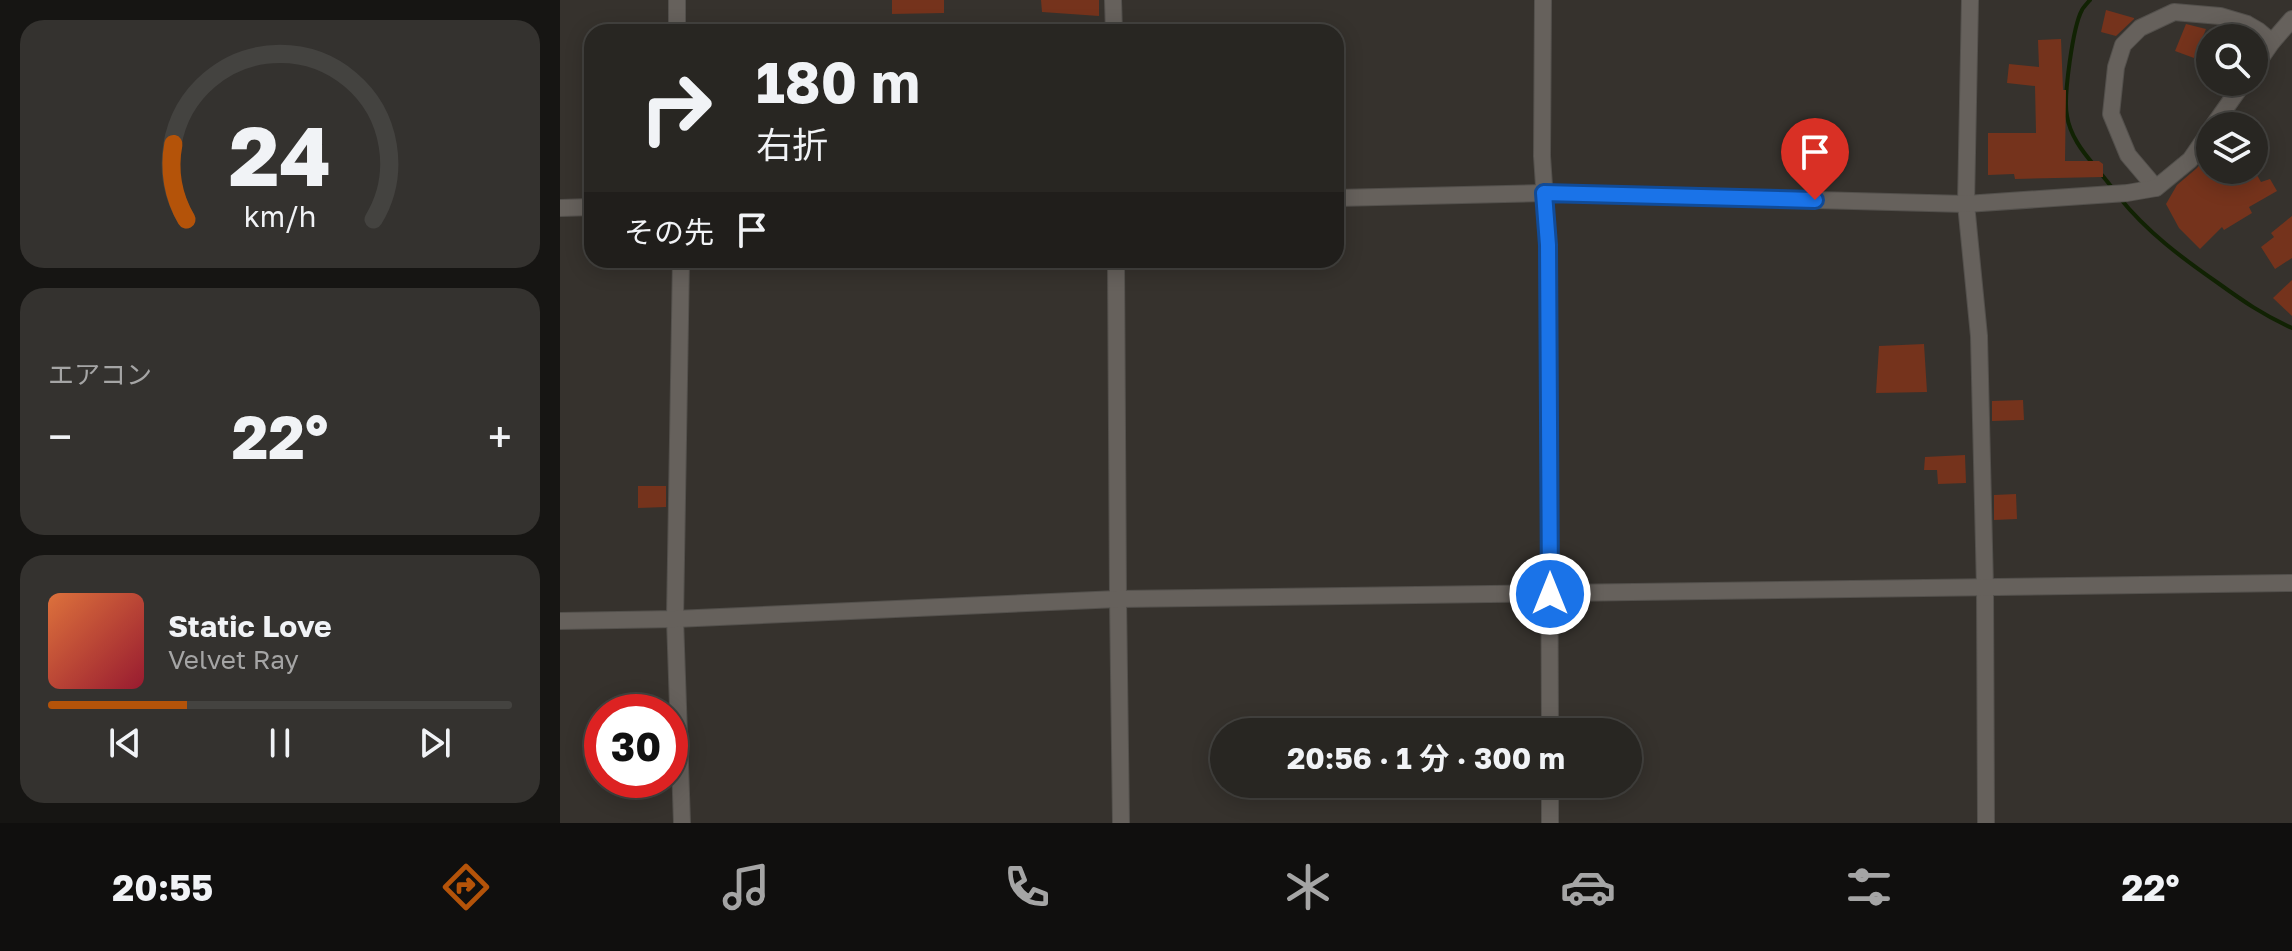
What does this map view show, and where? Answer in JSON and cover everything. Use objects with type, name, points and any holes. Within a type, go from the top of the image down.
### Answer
[{"type":"street","points":[[677,0],[677,24]]},
{"type":"street","points":[[1113,0],[1114,24]]},
{"type":"street","points":[[1543,0],[1544,193],[1548,245],[1550,718]]},
{"type":"street","points":[[1970,0],[1966,204],[1979,336],[1986,823]]},
{"type":"street","points":[[2142,191],[2111,114],[2116,67],[2123,45],[2140,28],[2174,12],[2220,16],[2247,24],[2272,42]]},
{"type":"street","points":[[2268,48],[2292,19]]},
{"type":"street","points":[[1344,198],[1544,193],[1966,204],[2142,191],[2190,160],[2196,151]]},
{"type":"street","points":[[560,208],[584,207]]},
{"type":"street","points":[[681,268],[675,619],[682,823]]},
{"type":"street","points":[[1116,268],[1121,823]]},
{"type":"street","points":[[560,621],[675,619],[1118,599],[2292,583]]},
{"type":"street","points":[[1550,798],[1550,823]]},
{"type":"building","points":[[892,0],[944,0],[944,13],[892,14]]},
{"type":"building","points":[[1041,0],[1099,0],[1099,16],[1042,12]]},
{"type":"building","points":[[2106,10],[2134,19],[2116,36],[2101,32]]},
{"type":"building","points":[[2186,24],[2196,26],[2194,58],[2175,51]]},
{"type":"building","points":[[2061,39],[2063,90],[2066,90],[2065,161],[2099,161],[2103,164],[2103,177],[2015,179],[2014,174],[1988,175],[1988,133],[2036,133],[2035,86],[2007,83],[2009,64],[2039,67],[2038,40]]},
{"type":"building","points":[[2196,169],[2196,184],[2268,184],[2270,179],[2277,191],[2249,207],[2252,213],[2224,230],[2222,227],[2200,249],[2179,228],[2166,204],[2177,185]]},
{"type":"building","points":[[2292,216],[2292,258],[2275,269],[2261,247],[2274,237],[2271,233]]},
{"type":"building","points":[[2292,280],[2292,316],[2273,298]]},
{"type":"building","points":[[1924,344],[1927,392],[1876,393],[1879,346]]},
{"type":"building","points":[[2023,400],[2024,420],[1992,421],[1992,401]]},
{"type":"building","points":[[1965,455],[1966,483],[1938,484],[1937,470],[1924,470],[1925,457]]},
{"type":"building","points":[[638,486],[666,486],[666,507],[638,508]]},
{"type":"building","points":[[2016,494],[2017,519],[1994,520],[1994,495]]},
{"type":"waterway","points":[[2090,0],[2082,9],[2075,31],[2066,107],[2074,136],[2094,165]]},
{"type":"waterway","points":[[2102,175],[2114,190]]},
{"type":"waterway","points":[[2119,197],[2153,233],[2191,264],[2254,307],[2292,328]]},
{"type":"route","points":[[1550,594],[1548,245],[1544,193],[1815,200]]}]
